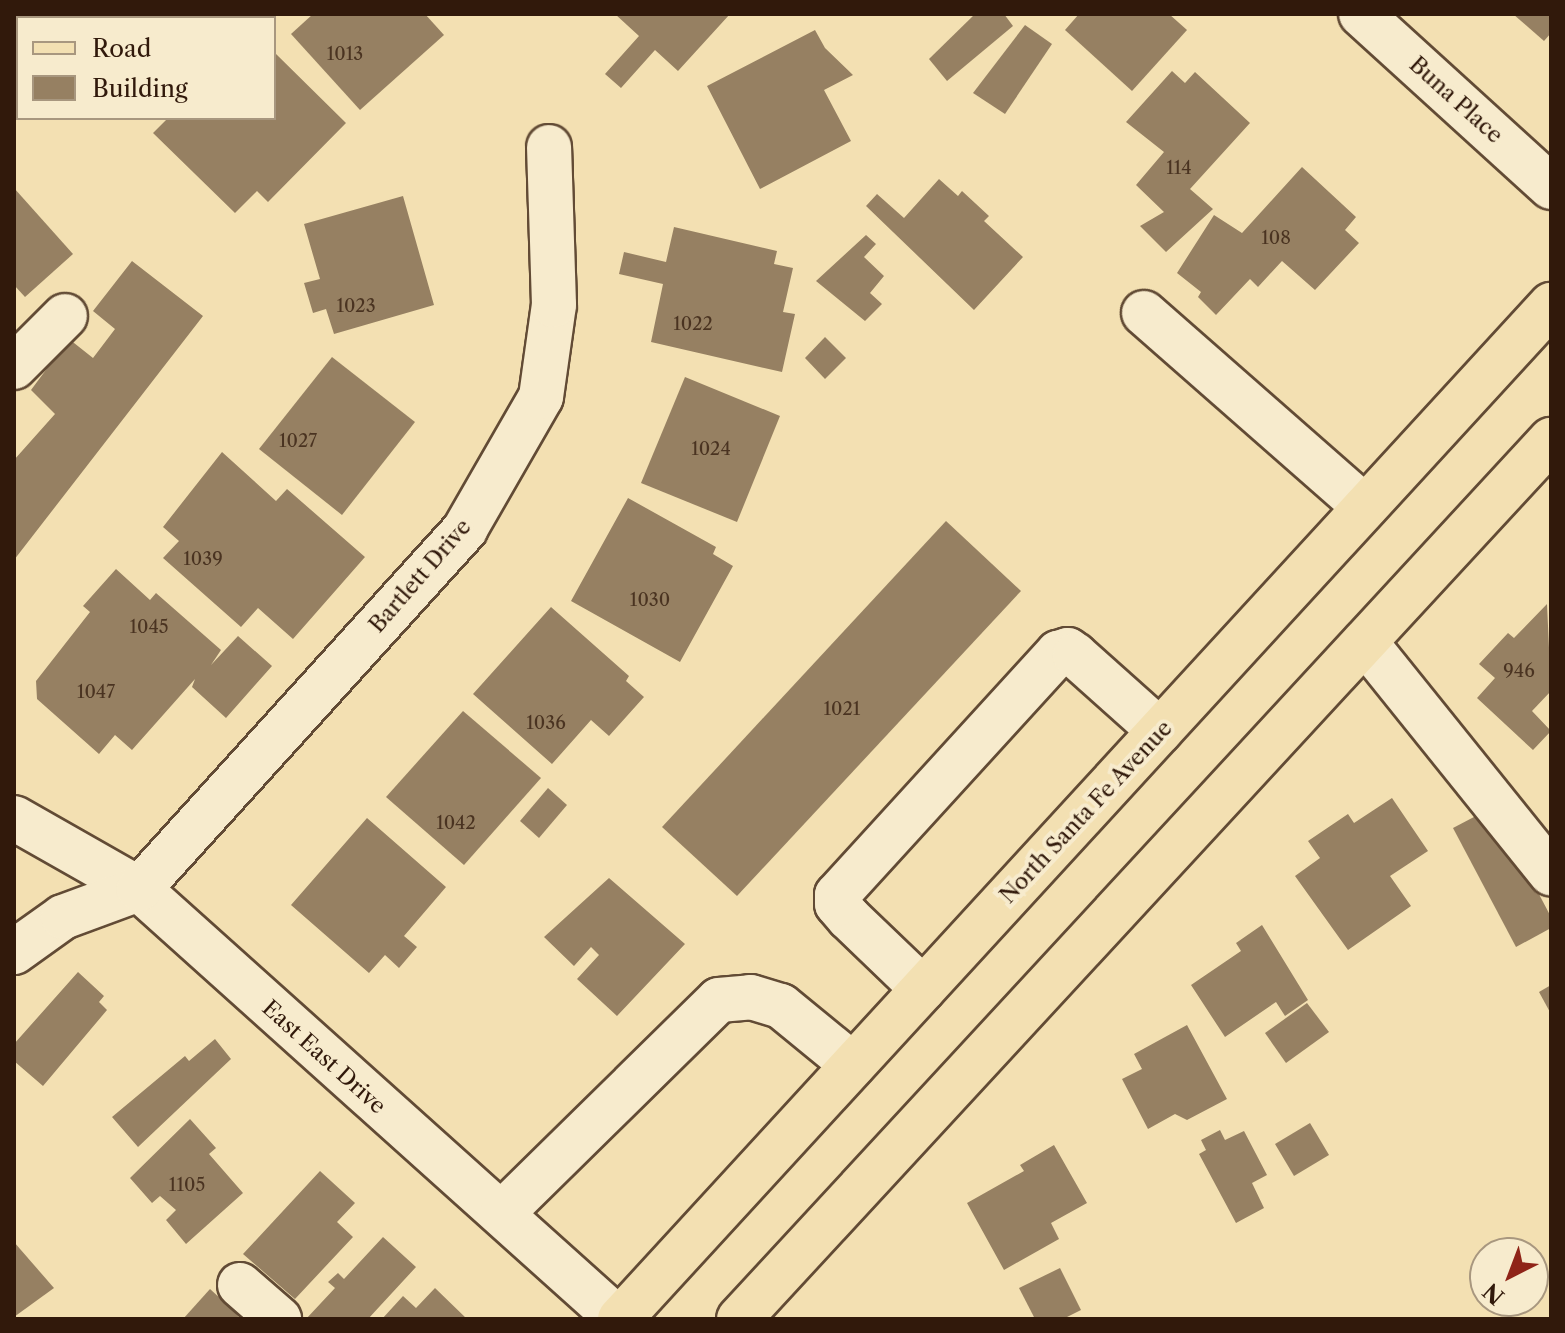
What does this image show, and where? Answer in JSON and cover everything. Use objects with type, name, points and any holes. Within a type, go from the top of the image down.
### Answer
[{"type":"main road","name":"North Santa Fe Avenue","points":[[619,1319],[1551,305]]},
{"type":"main road","points":[[739,1319],[1551,440]]},
{"type":"street","name":"Buna Place","points":[[1361,14],[1551,187]]},
{"type":"street","name":"Bartlett Drive","points":[[139,889],[465,529],[541,397],[554,305],[549,147]]},
{"type":"street","points":[[1144,313],[1365,507]]},
{"type":"street","points":[[14,367],[65,316]]},
{"type":"street","points":[[1365,642],[1551,873]]},
{"type":"street","points":[[923,989],[849,918],[837,904],[837,895],[1058,653],[1068,650],[1075,655],[1160,731]]},
{"type":"street","name":"East East Drive","points":[[14,818],[139,889],[619,1319]]},
{"type":"street","points":[[14,952],[63,917],[139,889]]},
{"type":"street","points":[[502,1213],[719,1000],[751,997],[781,1006],[853,1065]]},
{"type":"street","points":[[240,1285],[279,1319]]},
{"type":"building","points":[[84,14],[142,14],[140,16]]},
{"type":"building","points":[[313,14],[425,14],[444,35],[360,110],[291,34]]},
{"type":"building","points":[[615,14],[730,14],[678,71],[655,50],[621,88],[605,74],[639,36]]},
{"type":"building","points":[[975,14],[1004,14],[1013,26],[947,81],[929,59]]},
{"type":"building","points":[[1079,14],[1169,14],[1187,30],[1132,91],[1065,30]]},
{"type":"building","points":[[1513,14],[1551,14],[1551,33],[1544,41]]},
{"type":"building","points":[[1025,25],[1052,44],[1005,114],[973,93]]},
{"type":"building","points":[[815,30],[825,48],[853,75],[824,90],[851,141],[760,189],[707,86]]},
{"type":"building","points":[[276,54],[346,123],[268,202],[257,191],[235,213],[153,133],[166,120],[276,120]]},
{"type":"building","points":[[1172,71],[1185,83],[1195,72],[1250,123],[1190,189],[1213,209],[1166,252],[1140,226],[1164,212],[1136,185],[1164,152],[1126,122]]},
{"type":"building","points":[[1302,167],[1356,217],[1345,230],[1359,243],[1315,290],[1282,261],[1258,287],[1250,279],[1216,315],[1198,297],[1201,292],[1177,273],[1214,215],[1242,233]]},
{"type":"building","points":[[939,179],[958,196],[962,191],[989,216],[984,221],[1023,257],[974,310],[866,206],[877,194],[904,218]]},
{"type":"building","points":[[14,188],[73,254],[25,297],[14,285]]},
{"type":"building","points":[[403,196],[434,305],[334,334],[326,309],[313,313],[304,283],[320,279],[304,224]]},
{"type":"building","points":[[674,227],[777,251],[774,264],[793,268],[783,312],[795,314],[782,372],[651,342],[663,284],[619,274],[624,252],[666,262]]},
{"type":"building","points":[[866,235],[876,244],[864,257],[884,276],[870,293],[882,304],[865,321],[816,281]]},
{"type":"building","points":[[132,261],[203,316],[14,560],[14,460],[55,414],[31,390],[69,339],[93,358],[115,329],[93,311]]},
{"type":"building","points":[[825,337],[846,358],[825,379],[805,358]]},
{"type":"building","points":[[332,357],[415,422],[342,515],[259,449]]},
{"type":"building","points":[[685,377],[780,416],[737,522],[641,483]]},
{"type":"building","points":[[222,452],[276,501],[287,489],[365,557],[293,639],[258,608],[241,627],[163,558],[179,541],[163,527]]},
{"type":"building","points":[[628,498],[716,547],[713,554],[733,566],[680,662],[571,601]]},
{"type":"building","points":[[946,521],[1021,591],[737,896],[662,827]]},
{"type":"building","points":[[116,569],[150,600],[156,593],[221,650],[211,665],[238,636],[272,666],[226,718],[192,687],[195,679],[132,750],[115,735],[99,754],[37,699],[36,681],[90,612],[83,606]]},
{"type":"building","points":[[1547,604],[1551,691],[1532,711],[1551,731],[1533,750],[1477,698],[1495,678],[1479,664],[1508,633],[1514,638]]},
{"type":"building","points":[[551,607],[629,676],[626,681],[644,697],[609,736],[591,720],[552,764],[473,694]]},
{"type":"building","points":[[463,711],[541,778],[464,865],[386,797]]},
{"type":"building","points":[[548,788],[567,805],[539,838],[520,821]]},
{"type":"building","points":[[1392,798],[1428,851],[1390,876],[1411,906],[1348,950],[1295,876],[1320,858],[1308,841],[1348,814],[1354,823]]},
{"type":"building","points":[[1493,807],[1551,917],[1551,928],[1516,947],[1453,828]]},
{"type":"building","points":[[367,818],[446,887],[404,936],[417,947],[399,968],[385,955],[369,973],[291,905]]},
{"type":"building","points":[[609,878],[685,944],[617,1016],[577,979],[599,955],[591,947],[574,966],[544,937]]},
{"type":"building","points":[[1262,925],[1308,1000],[1285,1016],[1276,1002],[1225,1037],[1191,985],[1241,951],[1236,943]]},
{"type":"building","points":[[78,972],[104,996],[99,1002],[107,1010],[43,1086],[14,1061],[14,1044]]},
{"type":"building","points":[[1551,985],[1551,1014],[1539,992]]},
{"type":"building","points":[[1307,1003],[1329,1032],[1286,1063],[1265,1033]]},
{"type":"building","points":[[1187,1025],[1227,1099],[1187,1120],[1175,1114],[1148,1129],[1122,1079],[1142,1069],[1134,1054]]},
{"type":"building","points":[[215,1039],[231,1059],[138,1147],[112,1117],[185,1056],[189,1061]]},
{"type":"building","points":[[190,1119],[216,1148],[209,1154],[243,1193],[186,1244],[166,1220],[176,1210],[160,1196],[152,1203],[130,1178]]},
{"type":"building","points":[[1310,1123],[1329,1155],[1294,1176],[1275,1144]]},
{"type":"building","points":[[1220,1130],[1225,1140],[1244,1131],[1267,1175],[1252,1183],[1264,1208],[1236,1223],[1199,1154],[1206,1150],[1201,1140]]},
{"type":"building","points":[[1054,1145],[1087,1203],[1051,1223],[1059,1239],[1004,1270],[967,1203],[1024,1171],[1020,1165]]},
{"type":"building","points":[[320,1171],[355,1203],[337,1222],[353,1237],[295,1299],[243,1254]]},
{"type":"building","points":[[383,1237],[416,1267],[368,1319],[306,1319],[335,1288],[328,1282],[338,1273],[344,1279]]},
{"type":"building","points":[[14,1242],[54,1288],[14,1317]]},
{"type":"building","points":[[1060,1268],[1081,1310],[1063,1319],[1035,1319],[1019,1288]]},
{"type":"building","points":[[435,1288],[467,1319],[382,1319],[403,1296],[416,1308]]},
{"type":"building","points":[[210,1289],[233,1310],[240,1319],[183,1319]]}]
